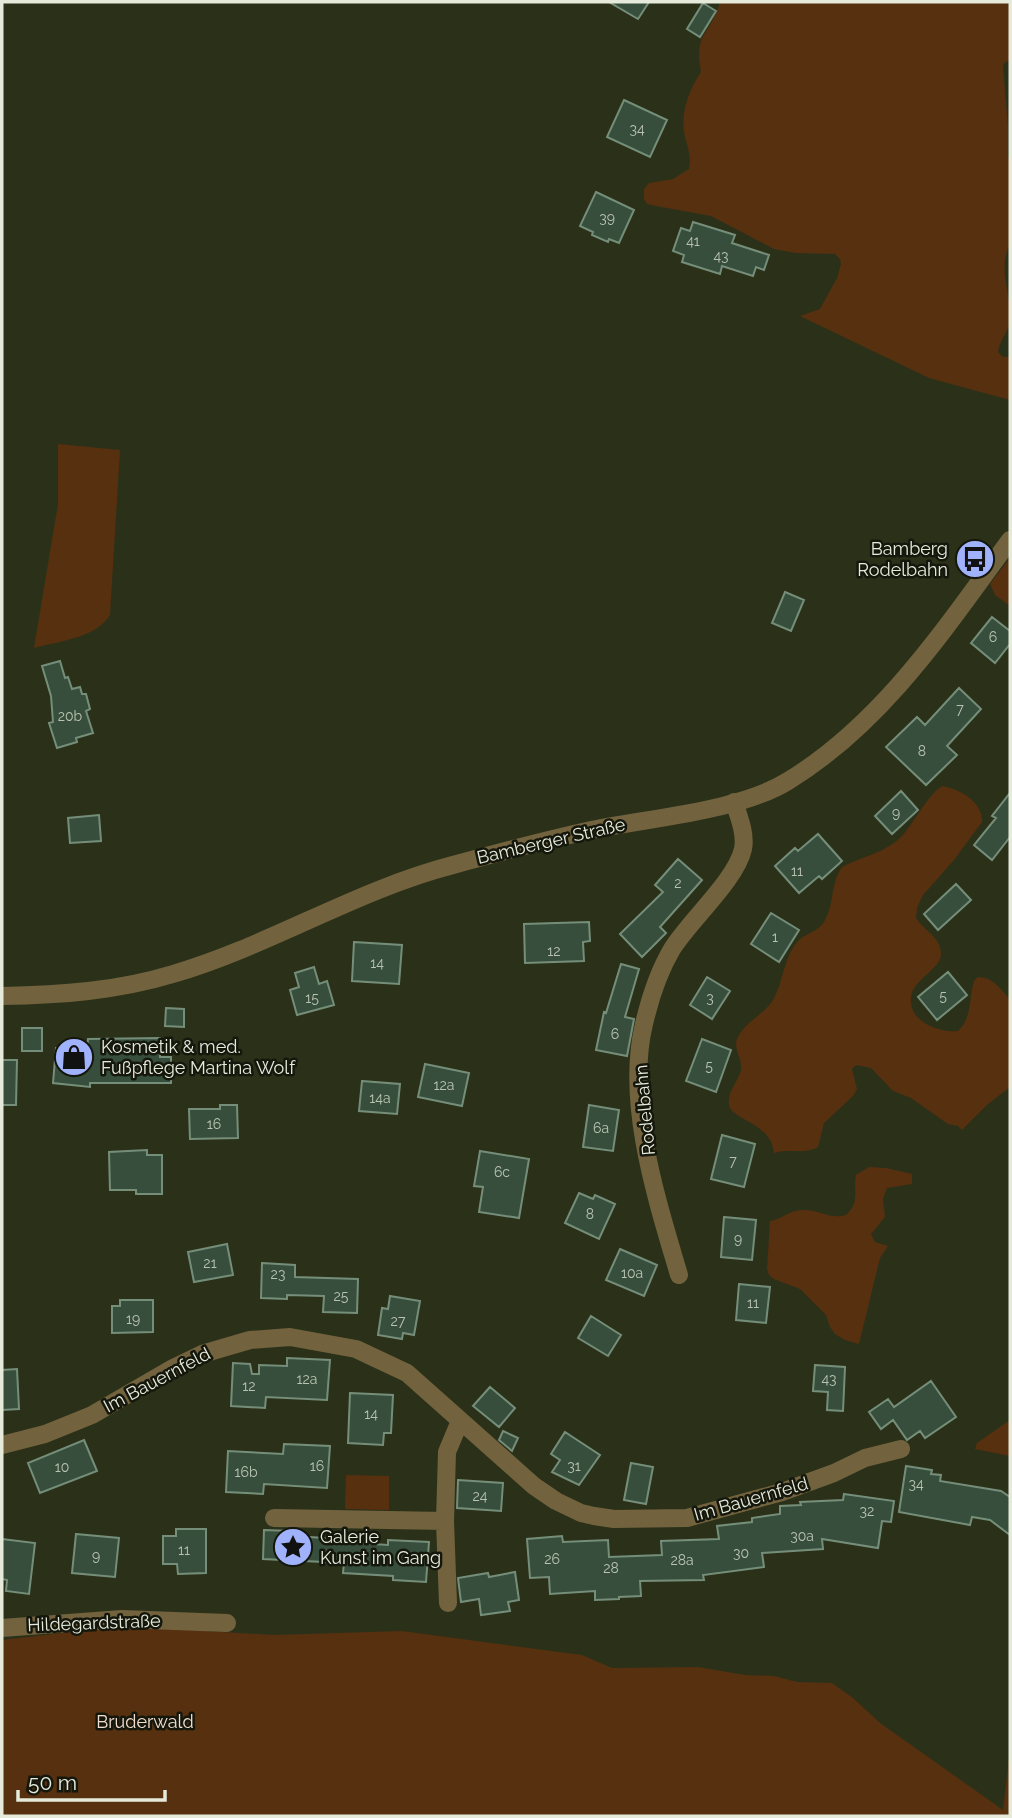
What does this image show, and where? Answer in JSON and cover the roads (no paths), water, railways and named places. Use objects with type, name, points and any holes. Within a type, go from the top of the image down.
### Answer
[{"type":"street","name":"Bamberger Straße","points":[[2,996],[56,995],[104,989],[175,974],[390,886],[449,866],[587,831],[734,802],[779,786],[850,736],[923,655],[1010,540]]},
{"type":"street","name":"Rodelbahn","points":[[679,1275],[644,1141],[640,1089],[643,1026],[659,976],[672,949],[740,858],[744,836],[734,802]]},
{"type":"street","name":"Im Bauernfeld","points":[[2,1445],[44,1434],[92,1415],[202,1354],[231,1344],[270,1337],[290,1337],[334,1343],[378,1358],[407,1373],[534,1486],[556,1502],[580,1513],[614,1518],[667,1519],[701,1515],[794,1488],[865,1458],[901,1449]]},
{"type":"street","points":[[448,1603],[445,1555],[447,1452],[460,1421]]},
{"type":"street","points":[[274,1518],[445,1521]]},
{"type":"street","name":"Hildegardstraße","points":[[2,1628],[122,1619],[228,1623]]},
{"type":"place","name":"Bamberg Rodelbahn","points":[[975,559]]},
{"type":"place","name":"Kosmetik & med. Fußpflege Martina Wolf","points":[[74,1057]]},
{"type":"place","name":"Galerie Kunst im Gang","points":[[293,1547]]},
{"type":"park label","name":"Bruderwald","points":[[145,1722]]}]
